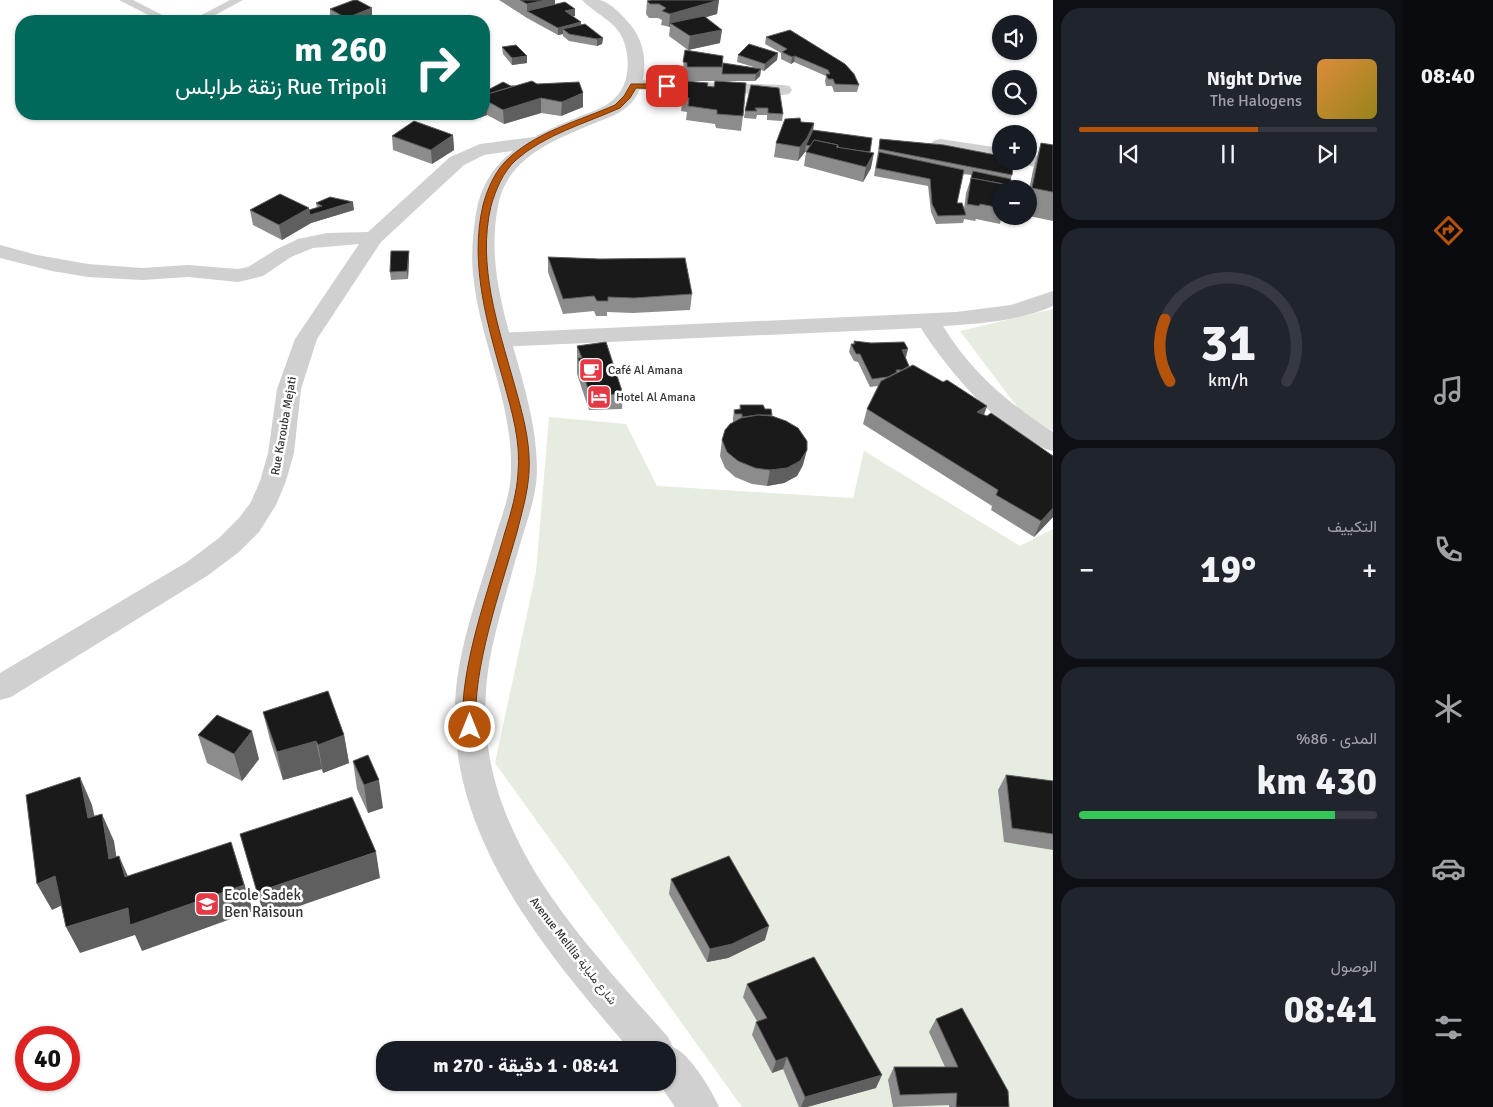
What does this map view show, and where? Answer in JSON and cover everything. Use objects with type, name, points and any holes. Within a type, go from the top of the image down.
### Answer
[{"type":"street","name":"Avenue Melilia شارع ملياية","points":[[590,0],[621,24],[632,39],[637,56],[633,85],[627,97],[618,106],[534,143],[512,159],[498,176],[490,196],[483,225],[481,252],[484,282],[497,340],[517,412],[523,443],[524,473],[518,506],[473,671],[469,712],[472,756],[482,800],[503,851],[537,908],[597,983],[647,1041]]},
{"type":"street","points":[[633,85],[783,90]]},
{"type":"street","name":"Rue Karouba Mejati","points":[[0,688],[196,569],[229,545],[249,525],[263,505],[273,481],[281,453],[289,389],[306,339],[373,238],[458,161],[480,150],[534,143]]},
{"type":"street","points":[[940,145],[992,153]]},
{"type":"street","points":[[1037,161],[1053,164]]},
{"type":"street","points":[[0,251],[21,258],[110,273],[146,274],[188,270],[234,277],[246,275],[264,267],[284,253],[310,241],[342,237],[373,238]]},
{"type":"street","points":[[497,340],[928,320],[1000,314],[1026,308],[1053,298]]},
{"type":"street","points":[[928,320],[942,345],[974,384],[1021,424],[1053,443]]},
{"type":"street","points":[[676,1075],[699,1107]]},
{"type":"lane","points":[[124,0],[155,15]]},
{"type":"lane","points":[[208,15],[238,0]]},
{"type":"shaded area","points":[[1053,309],[1053,431],[1024,416],[960,331]]},
{"type":"shaded area","points":[[549,417],[626,424],[657,486],[853,498],[864,451],[1020,546],[1053,529],[1053,1107],[742,1107],[495,763],[536,572]]},
{"type":"building","points":[[354,0],[372,8],[354,15],[341,15],[330,9]]},
{"type":"building","points":[[520,0],[546,0],[527,4]]},
{"type":"building","points":[[719,0],[670,14],[662,11],[666,8],[659,4],[650,4],[647,1]]},
{"type":"building","points":[[565,2],[575,9],[565,11],[581,22],[558,28],[527,11]]},
{"type":"building","points":[[704,16],[722,30],[690,36],[670,23]]},
{"type":"building","points":[[585,24],[603,38],[597,39],[569,34],[563,29]]},
{"type":"building","points":[[790,30],[845,64],[854,74],[859,85],[835,84],[833,79],[828,79],[826,74],[830,74],[828,70],[782,52],[787,49],[766,37]]},
{"type":"building","points":[[749,44],[778,53],[765,64],[738,55]]},
{"type":"building","points":[[516,45],[527,56],[512,58],[502,47]]},
{"type":"building","points":[[685,50],[723,56],[722,67],[687,67],[687,63],[683,62]]},
{"type":"building","points":[[723,63],[761,69],[756,74],[722,74]]},
{"type":"building","points":[[532,81],[537,84],[579,82],[583,93],[562,102],[541,98],[503,110],[490,103],[490,93]]},
{"type":"building","points":[[685,81],[708,83],[707,86],[714,87],[715,81],[746,83],[743,116],[717,114],[717,110],[688,106],[689,98],[683,97]]},
{"type":"building","points":[[503,82],[514,86],[490,93],[490,89]]},
{"type":"building","points":[[751,85],[779,88],[783,114],[768,113],[768,108],[755,108],[757,111],[745,111]]},
{"type":"building","points":[[800,118],[801,122],[814,123],[807,138],[800,147],[776,143],[785,119]]},
{"type":"building","points":[[414,121],[453,135],[431,150],[392,136]]},
{"type":"building","points":[[813,130],[872,138],[870,152],[838,148],[838,145],[814,140],[811,146],[806,145]]},
{"type":"building","points":[[880,139],[944,145],[992,154],[992,170],[1013,170],[1012,175],[879,149]]},
{"type":"building","points":[[814,140],[838,145],[836,147],[874,153],[866,167],[806,152]]},
{"type":"building","points":[[1041,143],[1053,145],[1053,192],[1037,189],[1037,180],[1034,180]]},
{"type":"building","points":[[879,152],[964,170],[957,203],[962,203],[966,215],[938,216],[932,204],[930,179],[876,168]]},
{"type":"building","points":[[973,171],[1011,179],[992,180],[992,182],[971,178]]},
{"type":"building","points":[[971,178],[992,182],[992,206],[967,204]]},
{"type":"building","points":[[280,194],[309,208],[279,225],[250,210]]},
{"type":"building","points":[[330,197],[353,202],[310,215],[309,210],[322,206],[316,203]]},
{"type":"building","points":[[391,251],[409,251],[407,271],[390,272]]},
{"type":"building","points":[[548,257],[600,259],[685,258],[692,294],[634,298],[608,297],[608,301],[597,301],[594,296],[563,299]]},
{"type":"building","points":[[854,341],[871,343],[904,342],[908,349],[902,350],[909,366],[902,370],[896,370],[897,372],[888,377],[872,379],[860,354],[856,354],[851,344],[855,344]]},
{"type":"building","points":[[606,342],[623,394],[590,395],[578,358],[582,358],[577,346]]},
{"type":"building","points":[[913,365],[943,382],[947,380],[987,406],[977,412],[987,416],[991,413],[1053,456],[1053,508],[1041,521],[996,495],[998,490],[867,409],[881,381]]},
{"type":"building","points":[[740,405],[763,405],[765,409],[771,409],[772,415],[742,417],[742,414],[735,414],[734,410],[741,409]]},
{"type":"building","points":[[758,415],[772,416],[798,428],[807,441],[807,450],[800,461],[787,468],[770,470],[755,468],[738,461],[727,452],[722,440],[725,430],[730,424],[741,418]]},
{"type":"building","points":[[328,691],[344,735],[318,745],[316,741],[277,752],[263,712]]},
{"type":"building","points":[[217,715],[252,731],[234,754],[198,735]]},
{"type":"building","points":[[368,755],[379,780],[364,785],[353,761]]},
{"type":"building","points":[[1006,775],[1053,781],[1053,834],[1012,828]]},
{"type":"building","points":[[80,777],[88,818],[102,814],[109,859],[119,856],[125,877],[231,842],[244,885],[130,925],[128,908],[66,927],[55,876],[37,884],[26,795]]},
{"type":"building","points":[[352,797],[376,852],[257,892],[240,834]]},
{"type":"building","points":[[729,856],[769,926],[732,944],[710,949],[671,879]]},
{"type":"building","points":[[814,957],[882,1075],[805,1097],[787,1057],[776,1061],[756,1022],[767,1018],[747,984]]},
{"type":"building","points":[[962,1008],[1008,1091],[1009,1107],[956,1107],[957,1093],[900,1095],[894,1067],[958,1067],[936,1019]]},
{"type":"place","name":"Café Al Amana","points":[[591,370]]},
{"type":"place","name":"Hotel Al Amana","points":[[599,397]]},
{"type":"place","name":"Ecole Sadek Ben Raisoun","points":[[207,904]]},
{"type":"route","points":[[470,727],[469,712],[473,671],[518,506],[524,473],[523,443],[517,412],[497,340],[484,282],[481,252],[483,225],[490,196],[498,176],[512,159],[534,143],[618,106],[627,97],[633,85],[667,86]]}]
